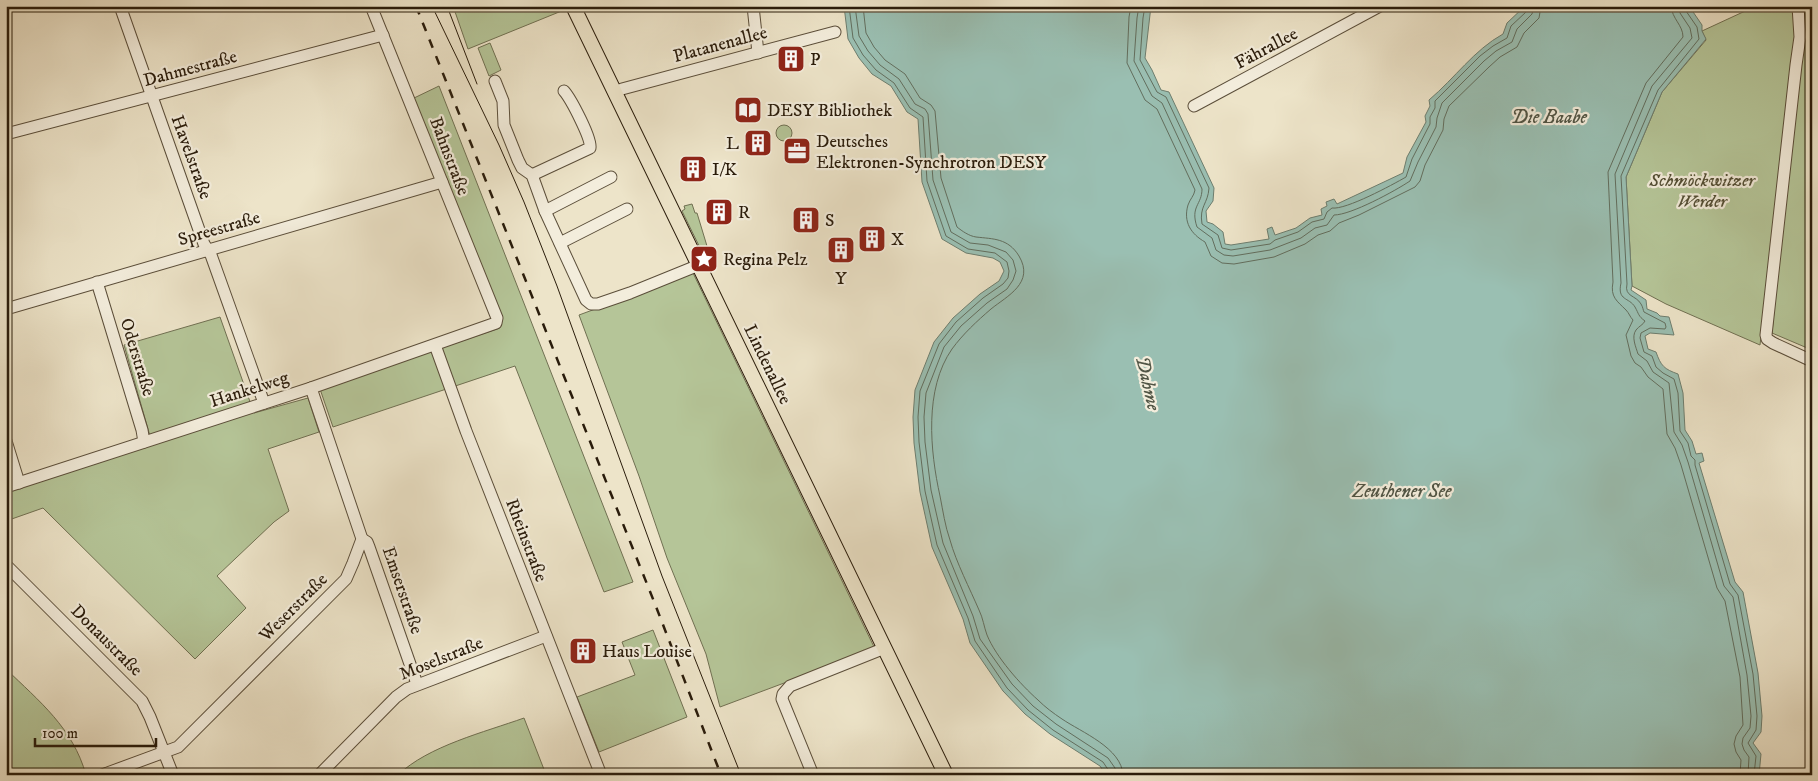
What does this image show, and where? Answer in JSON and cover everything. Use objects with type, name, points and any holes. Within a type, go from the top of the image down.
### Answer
[{"type":"main road","name":"Lindenallee","points":[[573,6],[946,775]]},
{"type":"street","name":"Havelstraße","points":[[120,6],[151,96],[264,403]]},
{"type":"street","name":"Bahnstraße","points":[[371,6],[497,318]]},
{"type":"street","points":[[753,6],[758,53]]},
{"type":"street","name":"Fährallee","points":[[1194,106],[1380,6]]},
{"type":"street","points":[[1798,6],[1800,36],[1769,297],[1767,339],[1812,361]]},
{"type":"street","name":"Platanenallee","points":[[615,92],[622,88],[835,32]]},
{"type":"street","name":"Dahmestraße","points":[[6,134],[383,36]]},
{"type":"street","points":[[496,81],[503,101],[506,131],[522,168],[532,175],[545,211],[586,300],[591,304],[598,304],[699,265]]},
{"type":"street","points":[[532,175],[590,148],[591,143],[587,134],[564,91]]},
{"type":"street","points":[[545,211],[611,177]]},
{"type":"street","name":"Spreestraße","points":[[6,309],[442,182]]},
{"type":"street","points":[[560,243],[627,210]]},
{"type":"street","name":"Oderstraße","points":[[97,282],[144,442]]},
{"type":"street","name":"Hankelweg","points":[[6,487],[436,345],[496,323],[497,318]]},
{"type":"street","name":"Rheinstraße","points":[[436,345],[458,411],[600,775]]},
{"type":"street","points":[[310,388],[362,539]]},
{"type":"street","points":[[6,441],[19,483]]},
{"type":"street","name":"Emserstraße","points":[[362,539],[367,542],[369,547],[417,684]]},
{"type":"street","name":"Weserstraße","points":[[102,775],[178,747],[346,579],[354,564],[362,539]]},
{"type":"street","name":"Donaustraße","points":[[6,564],[142,701],[173,775]]},
{"type":"street","name":"Moselstraße","points":[[318,775],[396,697],[407,689],[546,636]]},
{"type":"street","points":[[813,775],[784,705],[783,694],[790,686],[885,648]]},
{"type":"green space","points":[[453,6],[562,6],[564,10],[468,49]]},
{"type":"green space","name":"Schmöckwitzer Werder","points":[[1756,6],[1792,6],[1796,32],[1760,345],[1666,304],[1632,286],[1626,177],[1662,92],[1706,40],[1702,31]]},
{"type":"green space","name":"Schmöckwitzer Werder","points":[[1802,6],[1812,6],[1812,350],[1772,333]]},
{"type":"green space","points":[[490,43],[501,70],[489,76],[478,48]]},
{"type":"green space","points":[[439,86],[633,582],[604,592],[515,366],[333,427],[320,389],[500,328],[502,318],[412,99]]},
{"type":"green space","points":[[781,125],[787,125],[792,130],[790,139],[781,141],[776,136],[776,130]]},
{"type":"green space","points":[[692,204],[695,213],[697,213],[710,256],[705,258],[682,211],[685,209],[684,206]]},
{"type":"green space","points":[[693,273],[875,649],[720,707],[706,654],[667,558],[639,476],[579,315]]},
{"type":"green space","points":[[220,317],[254,413],[308,398],[319,432],[268,449],[289,511],[274,522],[217,576],[246,608],[195,659],[43,508],[6,521],[6,458],[15,485],[152,443],[124,345]]},
{"type":"green space","points":[[653,630],[687,717],[599,752],[577,697],[635,675],[622,642]]},
{"type":"green space","points":[[6,669],[54,716],[64,729],[73,743],[86,775],[6,775]]},
{"type":"green space","points":[[524,718],[545,772],[538,775],[398,775],[410,765],[441,748]]},
{"type":"water","name":"Zeuthener See","points":[[844,6],[1151,6],[1145,58],[1161,90],[1169,92],[1214,188],[1213,201],[1206,211],[1207,222],[1223,232],[1225,244],[1231,245],[1269,239],[1267,229],[1272,227],[1275,235],[1296,228],[1310,218],[1322,215],[1321,209],[1327,206],[1326,202],[1334,199],[1337,204],[1403,173],[1407,157],[1426,122],[1425,116],[1430,106],[1429,100],[1474,56],[1503,34],[1507,23],[1525,6],[1689,6],[1702,25],[1702,31],[1706,39],[1662,92],[1626,177],[1631,290],[1646,300],[1647,309],[1660,316],[1669,317],[1674,335],[1650,333],[1645,336],[1648,349],[1656,352],[1661,364],[1666,369],[1678,374],[1683,393],[1685,430],[1692,441],[1696,454],[1702,453],[1704,461],[1699,463],[1735,582],[1743,592],[1758,673],[1762,716],[1761,732],[1753,743],[1761,754],[1759,775],[1106,775],[1100,766],[1050,734],[1025,714],[1003,691],[970,643],[963,619],[932,547],[920,492],[914,443],[915,390],[934,342],[953,318],[980,294],[999,281],[1004,271],[1000,262],[993,258],[966,253],[942,239],[922,182],[918,119],[907,112],[891,86],[872,74],[859,58],[848,39]]},
{"type":"tram line","points":[[432,6],[499,145],[524,202],[557,286],[662,576],[741,775]]},
{"type":"tram line","points":[[447,6],[477,84]]},
{"type":"railway","points":[[416,6],[655,604],[721,775]]},
{"type":"place","name":"P","points":[[791,59]]},
{"type":"place","name":"DESY Bibliothek","points":[[748,110]]},
{"type":"place","name":"L","points":[[758,143]]},
{"type":"place","name":"Deutsches Elektronen-Synchrotron DESY","points":[[797,151]]},
{"type":"place","name":"I/K","points":[[693,169]]},
{"type":"place","name":"R","points":[[719,212]]},
{"type":"place","name":"S","points":[[806,220]]},
{"type":"place","name":"X","points":[[872,239]]},
{"type":"place","name":"Y","points":[[841,250]]},
{"type":"place","name":"Regina Pelz","points":[[704,259]]},
{"type":"place","name":"Haus Louise","points":[[583,651]]},
{"type":"water label","name":"Die Baabe","points":[[1549,116]]},
{"type":"water label","name":"Dahme","points":[[1149,383]]}]
